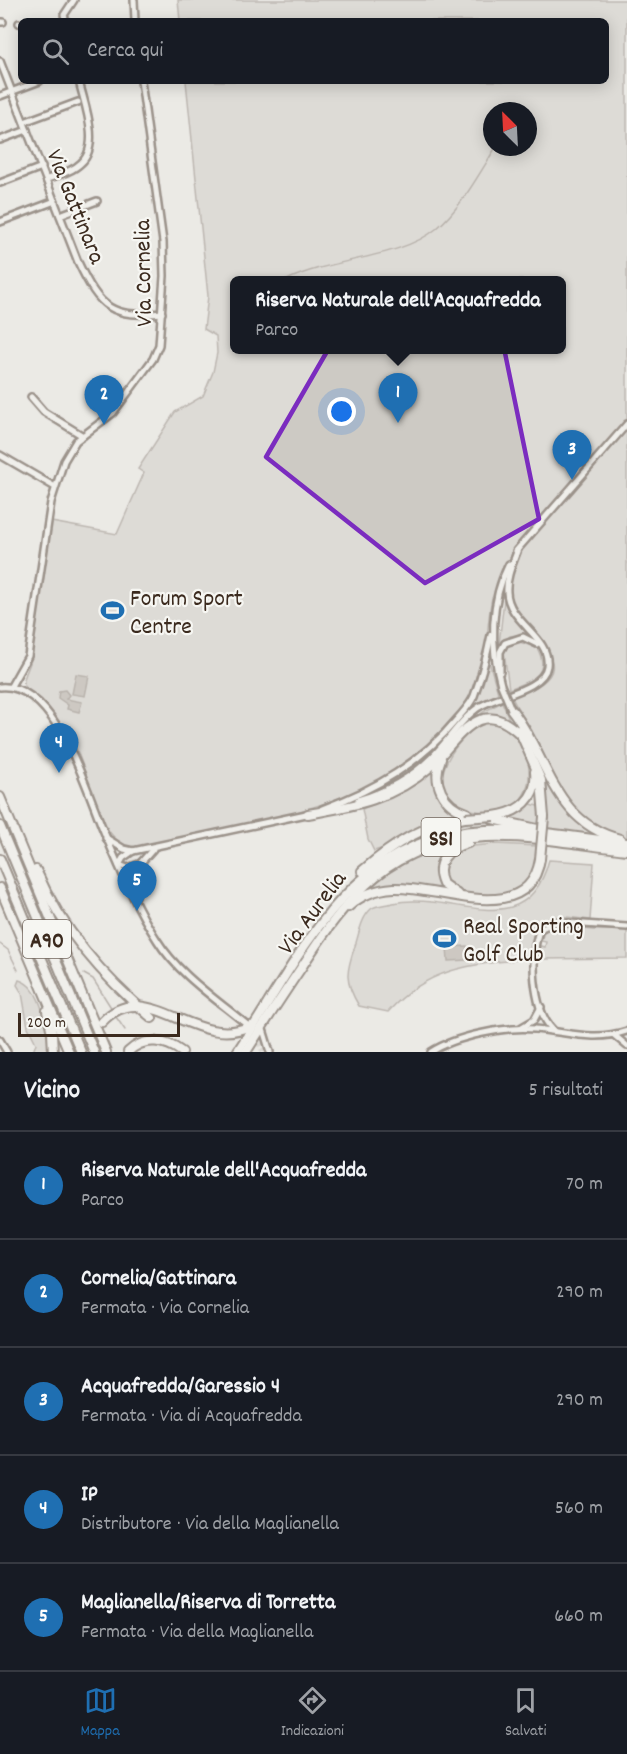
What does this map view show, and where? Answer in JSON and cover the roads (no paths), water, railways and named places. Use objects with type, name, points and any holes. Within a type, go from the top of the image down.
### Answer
[{"type":"highway","points":[[329,925],[357,899],[385,889],[402,888],[497,900],[516,894],[531,881],[540,859],[545,814],[543,788],[533,758],[511,709]]},
{"type":"highway","points":[[511,709],[533,741],[562,800],[572,814],[596,831],[627,842]]},
{"type":"highway","points":[[308,814],[378,800],[409,783],[443,755],[470,726],[484,719],[498,719],[521,735]]},
{"type":"highway","points":[[443,755],[437,772],[440,790],[452,807],[466,815]]},
{"type":"highway","points":[[494,817],[512,811],[528,801],[536,785],[533,758]]},
{"type":"highway","points":[[0,797],[106,1052]]},
{"type":"highway","points":[[528,801],[541,804],[545,814]]},
{"type":"highway","points":[[5,809],[45,891],[74,939],[107,978],[160,1024]]},
{"type":"highway","points":[[332,910],[349,883],[386,852],[430,825],[466,815],[494,817],[573,838]]},
{"type":"highway","name":"A90","points":[[0,826],[94,1052]]},
{"type":"highway","name":"Via Aurelia","points":[[237,1052],[332,910],[354,884],[376,867],[403,851],[440,837],[496,830],[627,842]]},
{"type":"highway","points":[[467,897],[450,891],[443,884],[439,873],[442,861],[447,853],[460,846],[496,837]]},
{"type":"highway","name":"Via Aurelia","points":[[246,1052],[329,925],[359,889],[397,862],[442,844],[496,837],[627,850]]},
{"type":"highway","name":"A90","points":[[0,859],[81,1052]]},
{"type":"highway","points":[[0,888],[69,1052]]},
{"type":"highway","points":[[5,901],[10,921],[50,1020],[53,1052]]},
{"type":"highway","points":[[232,1041],[247,1029],[282,984]]},
{"type":"highway","points":[[105,1019],[124,1010],[152,1018]]},
{"type":"highway","points":[[128,1052],[140,1043],[155,1041],[182,1052]]},
{"type":"street","points":[[65,18],[74,0]]},
{"type":"street","points":[[134,0],[135,18]]},
{"type":"street","name":"Via Gattinara","points":[[0,61],[81,268],[101,300],[114,310],[127,315],[162,313]]},
{"type":"street","points":[[0,96],[32,84]]},
{"type":"street","points":[[47,179],[77,166],[87,154],[90,128],[80,84]]},
{"type":"street","name":"Via Cornelia","points":[[11,686],[28,656],[45,534],[55,487],[66,458],[83,436],[112,414],[153,359],[159,345],[162,313],[162,235],[141,84]]},
{"type":"street","points":[[24,122],[78,102]]},
{"type":"street","points":[[0,140],[27,130]]},
{"type":"street","points":[[0,183],[42,166]]},
{"type":"street","points":[[0,222],[55,201]]},
{"type":"street","points":[[60,215],[97,201]]},
{"type":"street","points":[[31,397],[44,412],[83,436]]},
{"type":"street","points":[[308,814],[365,792],[390,778],[444,735],[475,695],[488,652],[504,574],[518,549],[627,424]]},
{"type":"street","points":[[0,455],[55,487]]},
{"type":"street","points":[[106,838],[124,849],[133,851],[154,848],[308,814],[375,794],[410,774],[431,757],[475,710],[541,679],[547,666],[545,652],[515,616],[507,600],[508,576],[518,549]]},
{"type":"street","points":[[495,615],[494,647],[501,685],[511,709]]},
{"type":"street","points":[[501,685],[500,656],[505,643],[516,638],[525,638],[536,643],[545,652]]},
{"type":"street","points":[[0,687],[11,686],[29,695],[67,740],[106,838],[153,935],[169,957],[246,1024]]},
{"type":"street","points":[[135,899],[135,874],[139,864],[154,848]]},
{"type":"street","points":[[119,865],[121,859],[133,851]]},
{"type":"street","points":[[119,865],[128,868],[139,864]]},
{"type":"street","points":[[554,1032],[546,1022],[541,1007],[533,955],[542,927],[559,922],[627,927]]},
{"type":"street","points":[[520,1028],[534,1020],[541,1007]]},
{"type":"street","points":[[262,1026],[270,1052]]},
{"type":"street","points":[[431,1052],[463,1039],[520,1028],[588,1038],[627,1031]]},
{"type":"street","points":[[614,1035],[627,1046]]},
{"type":"street","points":[[0,1040],[7,1052]]},
{"type":"waterway","points":[[297,276],[323,267],[384,253],[421,239],[436,229],[454,211],[490,156]]},
{"type":"waterway","points":[[0,944],[8,950],[18,970]]},
{"type":"waterway","points":[[84,974],[93,979],[112,1009]]},
{"type":"waterway","points":[[116,1017],[125,1030]]},
{"type":"tunnel","points":[[81,1052],[100,1026]]},
{"type":"tunnel","points":[[255,1035],[263,1052]]},
{"type":"place","name":"Riserva Naturale dell'Acquafredda","points":[[398,423]]},
{"type":"place","name":"Cornelia/Gattinara","points":[[104,425]]},
{"type":"place","name":"Acquafredda/Garessio 4","points":[[572,480]]},
{"type":"place","name":"Forum Sport Centre","points":[[112,611]]},
{"type":"place","name":"IP","points":[[59,773]]},
{"type":"place","name":"Maglianella/Riserva di Torretta","points":[[137,911]]},
{"type":"place","name":"Real Sporting Golf Club","points":[[445,939]]}]
